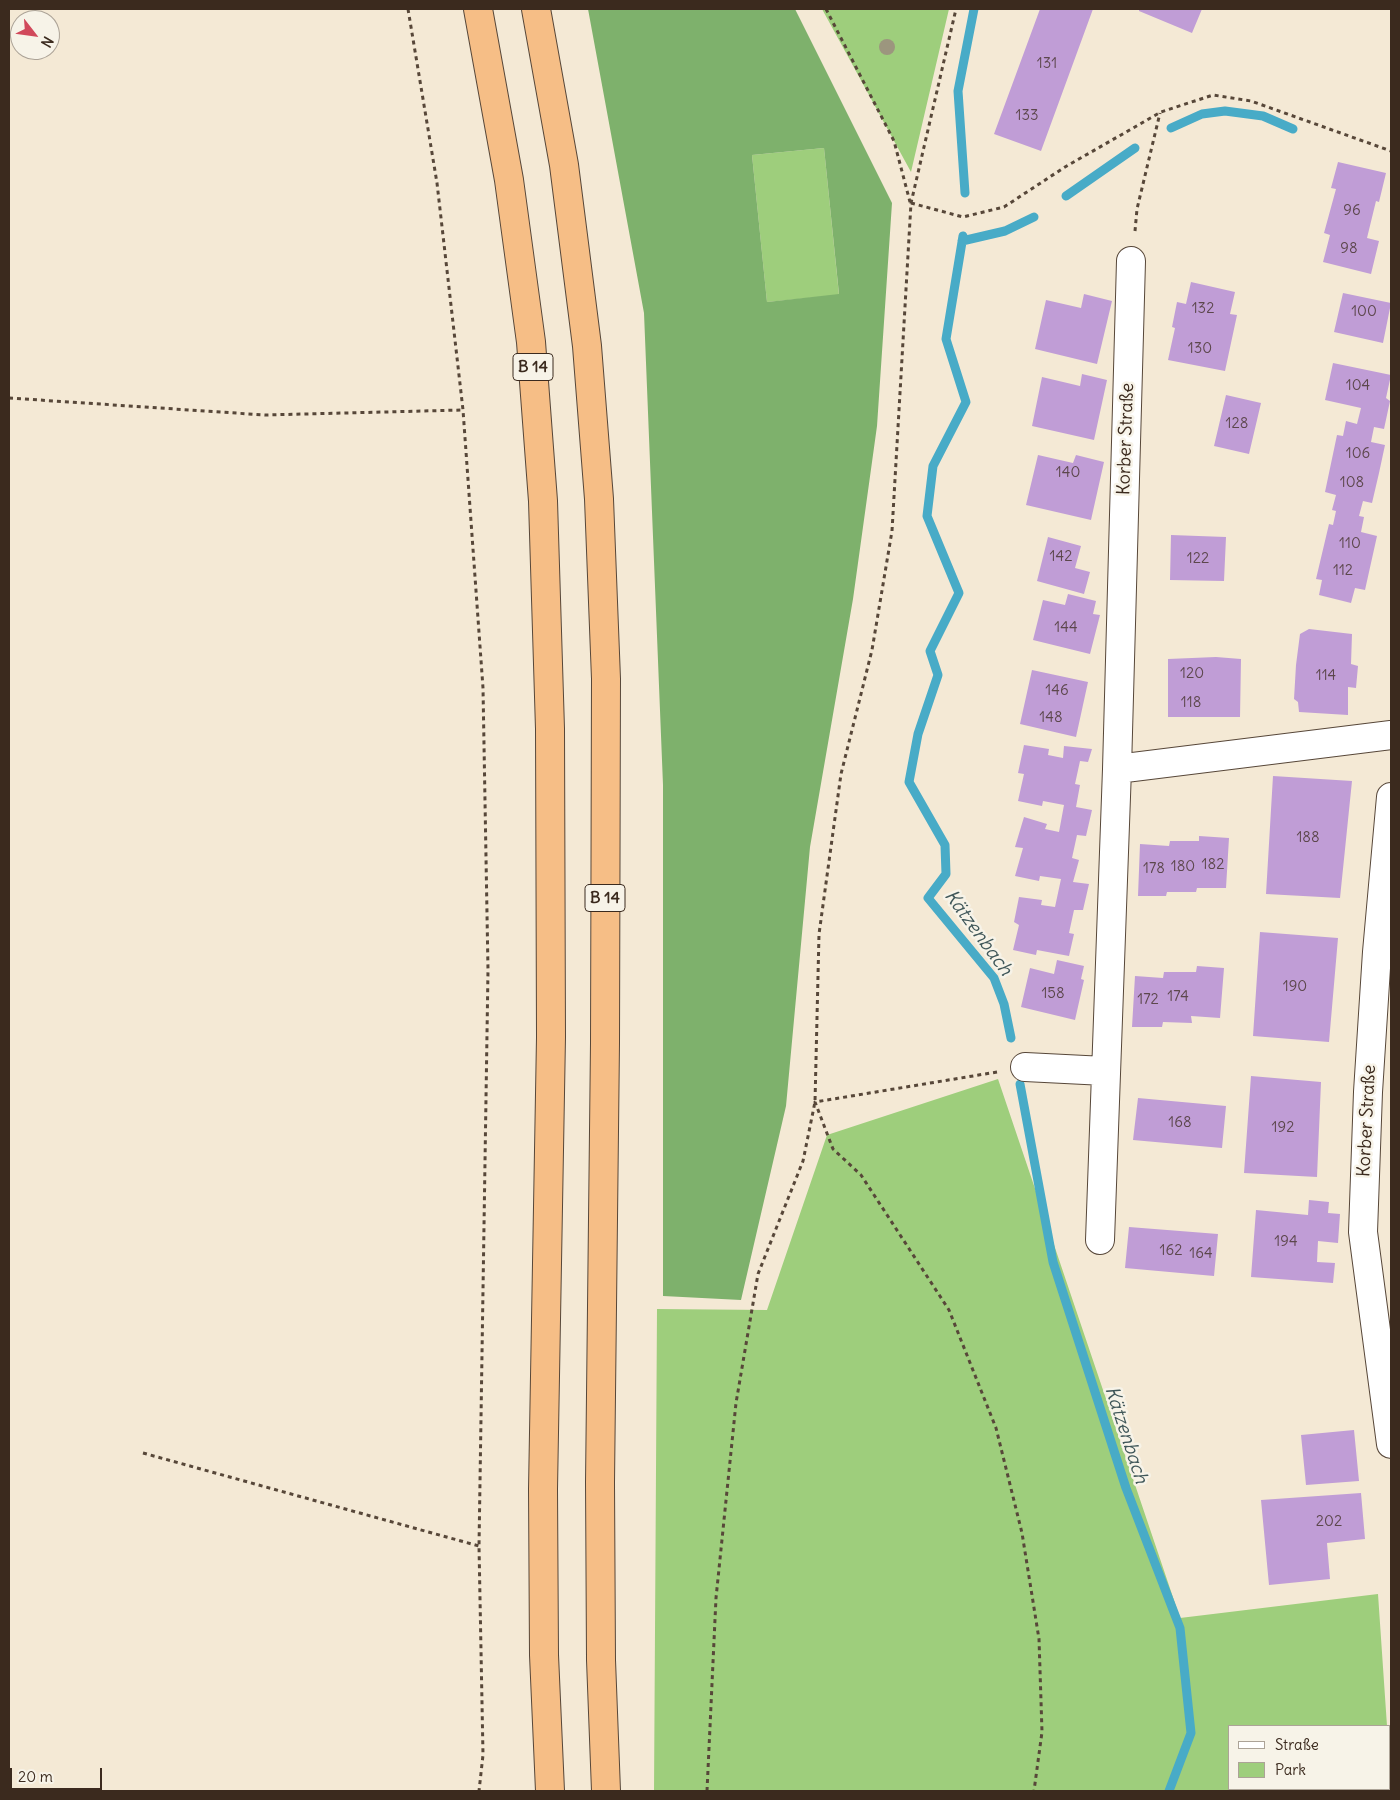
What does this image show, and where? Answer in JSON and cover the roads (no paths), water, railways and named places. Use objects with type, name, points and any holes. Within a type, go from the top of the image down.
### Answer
[{"type":"highway","name":"B 14","points":[[478,9],[510,180],[531,342],[543,501],[550,739],[550,1038],[543,1489],[544,1655],[550,1791]]},
{"type":"highway","name":"B 14","points":[[536,9],[564,165],[587,346],[599,499],[606,679],[605,1062],[600,1482],[601,1660],[606,1791]]},
{"type":"street","name":"Korber Straße","points":[[1100,1240],[1117,769],[1131,261]]},
{"type":"street","points":[[1117,769],[1391,735]]},
{"type":"street","name":"Korber Straße","points":[[1391,797],[1371,1045],[1363,1232],[1391,1444]]},
{"type":"street","points":[[1025,1067],[1106,1071]]},
{"type":"waterway","name":"Kätzenbach","points":[[965,193],[958,91],[974,9]]},
{"type":"waterway","points":[[1171,128],[1202,114],[1225,111],[1263,116],[1293,129]]},
{"type":"waterway","points":[[1066,196],[1135,148]]},
{"type":"waterway","points":[[962,241],[1005,231],[1034,217]]},
{"type":"waterway","name":"Kätzenbach","points":[[963,236],[946,339],[966,402],[933,466],[927,516],[959,593],[930,651],[938,675],[918,734],[909,782],[945,845],[946,874],[928,898],[994,978],[1004,1004],[1011,1038]]},
{"type":"waterway","name":"Kätzenbach","points":[[1020,1084],[1053,1262],[1126,1488],[1180,1628],[1191,1733],[1169,1791]]}]
